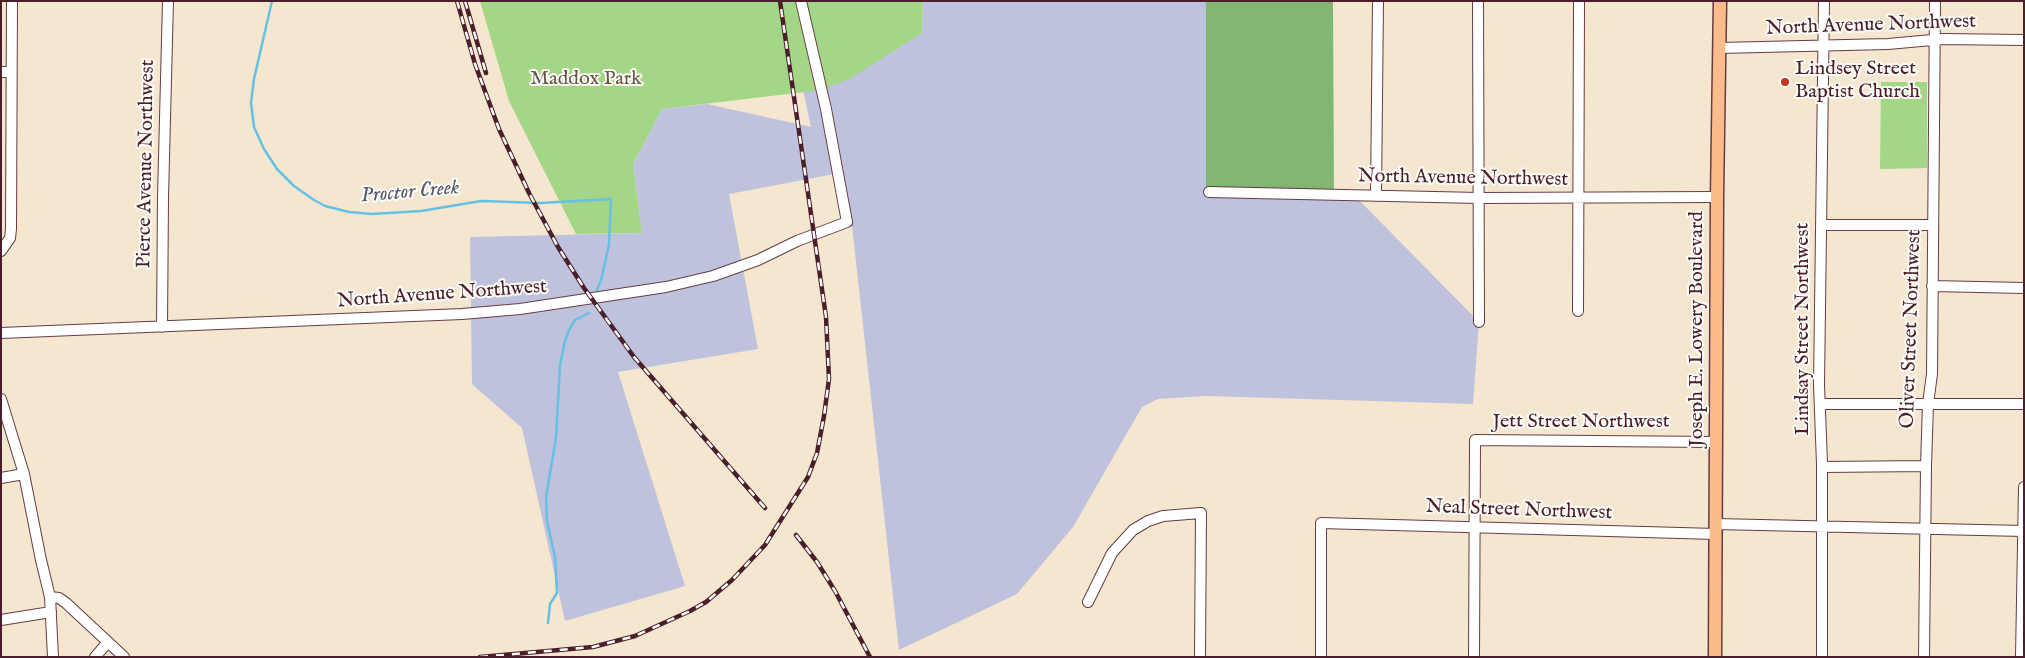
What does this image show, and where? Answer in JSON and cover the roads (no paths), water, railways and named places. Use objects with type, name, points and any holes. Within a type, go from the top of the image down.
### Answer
[{"type":"main road","name":"Joseph E. Lowery Boulevard","points":[[1715,657],[1717,197],[1720,1]]},
{"type":"street","points":[[1,251],[10,238],[11,229],[6,72],[12,1]]},
{"type":"street","name":"Pierce Avenue Northwest","points":[[162,327],[168,1]]},
{"type":"street","name":"North Avenue Northwest","points":[[1,333],[472,313],[575,302],[666,287],[713,276],[758,260],[797,241],[847,222],[826,109],[801,1]]},
{"type":"street","points":[[1376,196],[1378,1]]},
{"type":"street","points":[[1478,1],[1479,322]]},
{"type":"street","points":[[1578,311],[1580,198],[1579,1]]},
{"type":"street","name":"Lindsay Street Northwest","points":[[1822,657],[1822,467],[1819,385],[1824,1]]},
{"type":"street","name":"Oliver Street Northwest","points":[[1924,657],[1926,466],[1928,404],[1932,374],[1935,1]]},
{"type":"street","name":"North Avenue Northwest","points":[[1719,48],[1823,46],[1934,40],[2024,40]]},
{"type":"street","name":"North Avenue Northwest","points":[[1209,192],[1478,198],[1717,197]]},
{"type":"street","points":[[1821,225],[1933,225]]},
{"type":"street","points":[[1932,286],[2024,288]]},
{"type":"street","points":[[1,399],[24,474],[50,597],[53,657]]},
{"type":"street","points":[[1821,404],[2024,404]]},
{"type":"street","name":"Jett Street Northwest","points":[[1475,527],[1475,440],[1717,442]]},
{"type":"street","points":[[1822,467],[1926,466]]},
{"type":"street","points":[[1,478],[24,474]]},
{"type":"street","points":[[2021,657],[2024,487]]},
{"type":"street","points":[[1088,602],[1112,553],[1133,530],[1148,521],[1163,516],[1201,513],[1200,657]]},
{"type":"street","name":"Neal Street Northwest","points":[[1321,657],[1321,523],[1475,527],[1716,529],[1822,527],[2023,531]]},
{"type":"street","points":[[1474,657],[1475,527]]},
{"type":"street","points":[[50,597],[59,598],[66,603],[124,657]]},
{"type":"street","points":[[1,620],[51,612]]},
{"type":"street","points":[[95,657],[108,642]]},
{"type":"waterway","name":"Proctor Creek","points":[[272,1],[254,79],[251,103],[254,127],[264,149],[277,169],[294,186],[325,206],[349,212],[372,214],[421,211],[481,201],[541,203],[611,199],[609,245],[597,290]]},
{"type":"waterway","name":"Proctor Creek","points":[[548,623],[550,604],[557,593],[555,557],[547,521],[546,497],[556,438],[560,365],[569,330],[575,320],[589,313]]},
{"type":"railway","points":[[457,1],[475,64],[499,129],[529,193],[558,247],[584,288],[634,357],[765,508]]},
{"type":"railway","points":[[465,1],[486,73]]},
{"type":"railway","points":[[480,657],[593,647],[635,636],[690,611],[706,602],[732,580],[765,545],[808,477],[817,453],[829,379],[826,317],[780,1]]},
{"type":"railway","points":[[796,535],[817,562],[835,591],[870,657]]},
{"type":"place","name":"Lindsey Street Baptist Church","points":[[1785,82]]},
{"type":"park label","name":"Maddox Park","points":[[586,80]]}]
